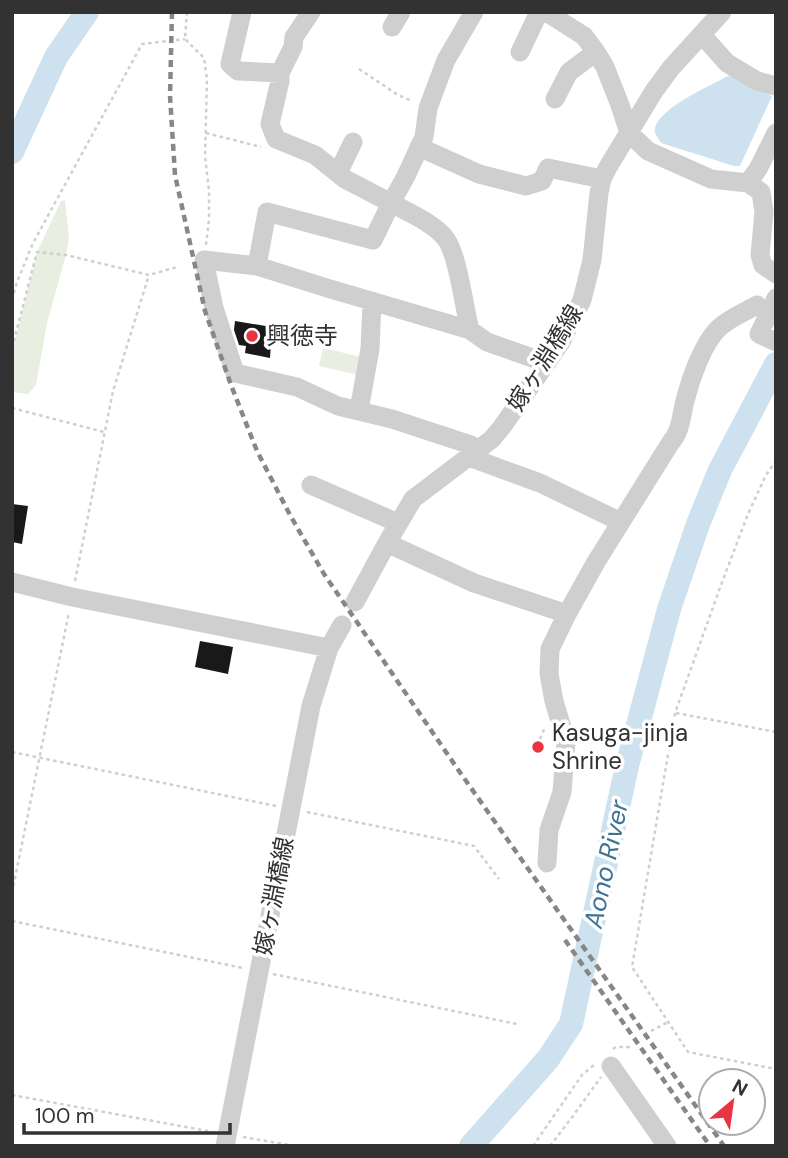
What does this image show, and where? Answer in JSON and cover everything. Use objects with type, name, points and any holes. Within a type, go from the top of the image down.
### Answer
[{"type":"street","points":[[242,12],[230,64],[238,71],[280,73]]},
{"type":"street","points":[[311,12],[295,37],[280,73],[270,124],[275,139],[315,155],[345,179],[419,217],[446,238],[454,254],[470,330]]},
{"type":"street","points":[[257,266],[267,212],[373,240],[424,137],[428,108],[446,61],[474,12]]},
{"type":"street","points":[[520,52],[539,12]]},
{"type":"street","points":[[545,12],[584,36],[596,52],[605,67],[629,133],[648,151],[711,179],[748,183],[761,192],[764,212],[760,255],[763,265],[776,274]]},
{"type":"street","name":"嫁ヶ淵橋線","points":[[355,602],[413,499],[474,453],[502,427],[561,342],[582,300],[592,260],[602,179],[654,91],[671,68],[722,12]]},
{"type":"street","points":[[702,35],[727,63],[757,81],[776,86]]},
{"type":"street","points":[[555,99],[569,72],[596,52]]},
{"type":"street","points":[[748,183],[776,134]]},
{"type":"street","points":[[338,173],[353,142]]},
{"type":"street","points":[[419,147],[479,174],[526,186],[542,181],[548,168],[602,179]]},
{"type":"street","points":[[547,363],[487,342],[470,330],[257,266],[204,260],[214,308],[235,373],[297,387],[338,406],[471,445],[474,453],[621,522]]},
{"type":"street","points":[[359,410],[370,349],[372,301]]},
{"type":"street","points":[[547,863],[549,830],[562,792],[566,741],[549,674],[550,649],[596,562],[677,435],[694,369],[719,328],[767,301],[767,338]]},
{"type":"street","points":[[311,485],[398,523]]},
{"type":"street","points":[[387,543],[474,583],[567,614]]},
{"type":"street","points":[[12,582],[72,597],[329,648]]},
{"type":"street","name":"嫁ヶ淵橋線","points":[[226,1140],[311,706],[329,648],[342,625]]},
{"type":"street","points":[[606,1060],[667,1146]]},
{"type":"path","points":[[185,40],[187,12]]},
{"type":"path","points":[[12,300],[33,243],[142,44],[185,40],[204,58],[207,79],[205,156],[209,191],[204,260]]},
{"type":"path","points":[[359,69],[398,95],[428,108]]},
{"type":"path","points":[[206,133],[262,147],[275,139]]},
{"type":"path","points":[[12,348],[37,252],[66,255],[149,275],[177,267]]},
{"type":"path","points":[[12,408],[105,432]]},
{"type":"path","points":[[776,460],[748,514],[675,713],[632,967],[688,1052],[776,1069]]},
{"type":"path","points":[[675,713],[776,732]]},
{"type":"path","points":[[12,752],[474,846],[499,879]]},
{"type":"path","points":[[651,1031],[668,1022]]},
{"type":"path","points":[[533,1146],[582,1075],[606,1060],[616,1047],[630,1047]]},
{"type":"path","points":[[550,1146],[603,1074],[606,1060]]},
{"type":"path","points":[[12,1095],[226,1140],[295,1146]]},
{"type":"shaded area","points":[[65,200],[69,238],[47,323],[36,385],[28,394],[12,392],[12,353],[37,252],[61,201]]},
{"type":"shaded area","points":[[323,348],[366,358],[363,376],[319,366]]},
{"type":"water","points":[[728,76],[738,78],[772,96],[740,166],[661,143],[655,133],[656,125],[662,116],[684,100]]},
{"type":"building","name":"興徳寺","points":[[235,321],[272,327],[270,358],[245,353],[246,346],[239,345],[234,330]]},
{"type":"building","points":[[12,504],[28,506],[22,544],[12,542]]},
{"type":"building","points":[[200,641],[233,647],[228,674],[195,667]]},
{"type":"waterway","points":[[12,152],[56,57],[87,12]]},
{"type":"waterway","name":"Aono River","points":[[471,1146],[548,1059],[571,1024],[627,766],[669,609],[720,470],[776,364]]},
{"type":"railway","points":[[172,12],[170,96],[175,175],[205,311],[257,451],[324,574],[459,771],[724,1146]]},
{"type":"railway","points":[[565,940],[710,1146]]},
{"type":"place","name":"興徳寺","points":[[252,336]]},
{"type":"place","name":"Kasuga-jinja Shrine","points":[[538,747]]}]
